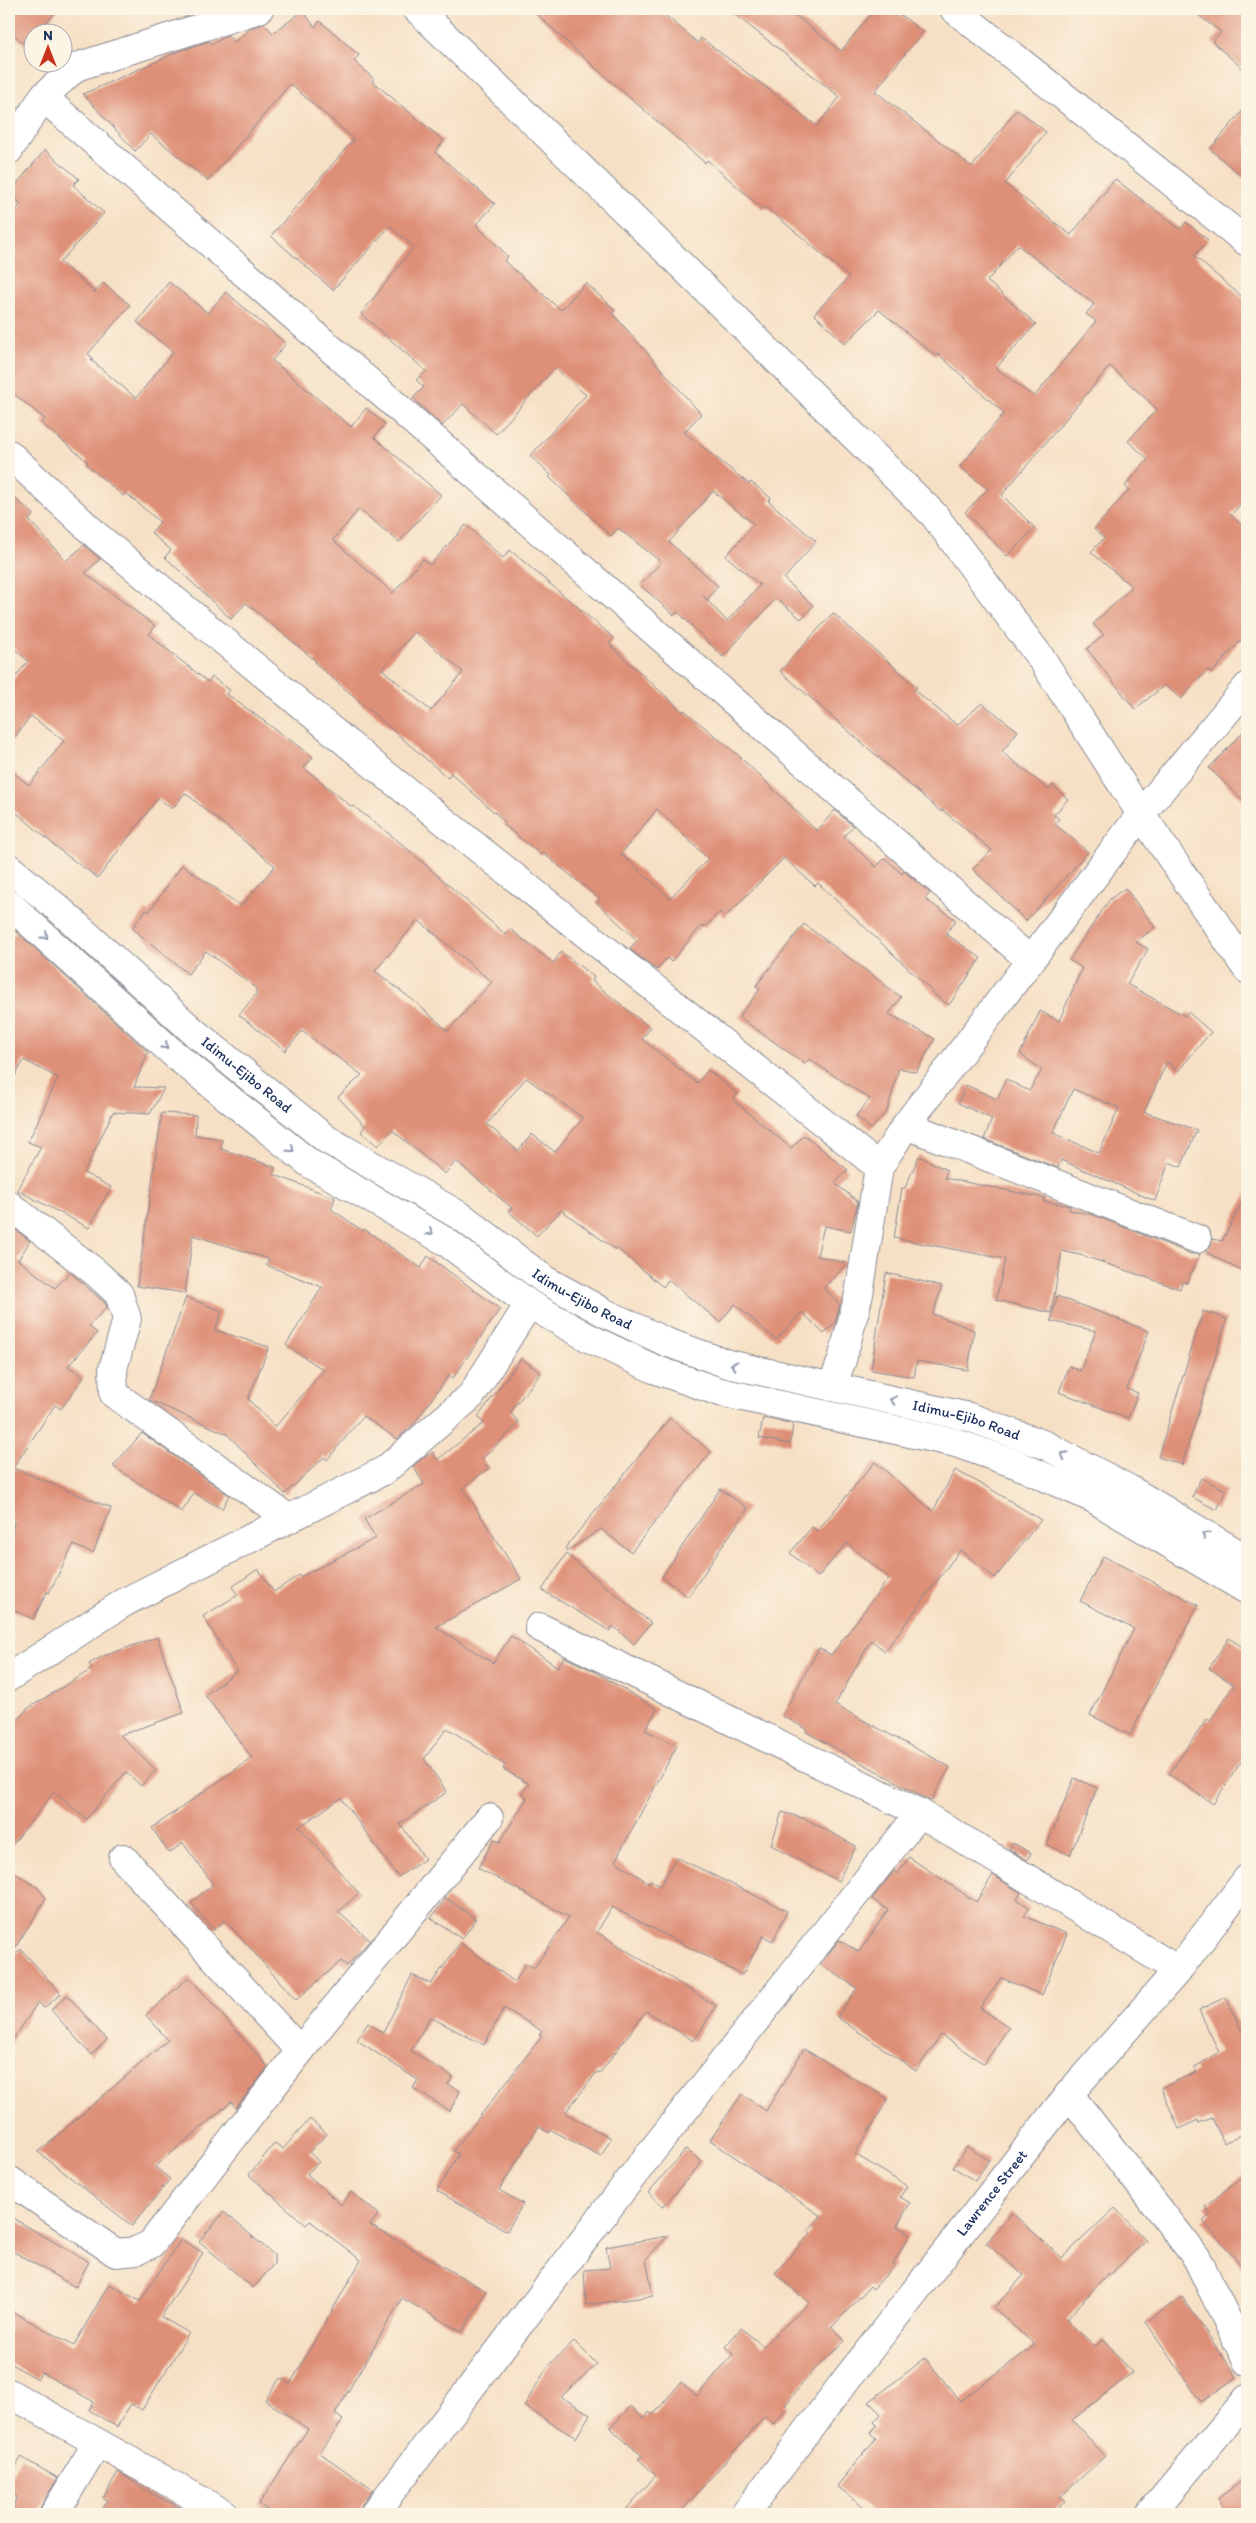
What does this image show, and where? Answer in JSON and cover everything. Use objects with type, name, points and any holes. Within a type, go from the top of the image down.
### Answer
[{"type":"street","points":[[9,150],[43,97],[76,67],[259,9]]},
{"type":"street","points":[[416,9],[671,255],[934,515],[1043,661],[1141,814],[1247,968]]},
{"type":"street","points":[[954,9],[1247,242]]},
{"type":"street","points":[[43,97],[1031,961]]},
{"type":"street","points":[[9,454],[97,536],[381,771],[879,1167]]},
{"type":"street","points":[[832,1386],[842,1360],[858,1294],[879,1167],[906,1125],[1141,814],[1247,687]]},
{"type":"street","name":"Idimu-Ejibo Road","points":[[9,868],[60,910],[194,1032],[326,1139],[462,1217],[545,1280],[603,1312],[666,1342],[728,1364],[968,1416],[1045,1445],[1129,1489],[1247,1559]]},
{"type":"street","name":"Idimu-Ejibo Road","points":[[9,904],[175,1055],[309,1163],[445,1241],[529,1304],[589,1338],[654,1369],[720,1392],[956,1443],[1016,1464],[1094,1500],[1247,1590]]},
{"type":"street","points":[[906,1125],[1197,1239]]},
{"type":"street","points":[[9,1205],[95,1272],[119,1294],[128,1319],[113,1369],[114,1394],[289,1519]]},
{"type":"street","points":[[9,1677],[125,1602],[384,1470],[471,1396],[529,1304]]},
{"type":"street","points":[[539,1627],[920,1813],[1178,1970]]},
{"type":"street","points":[[374,2514],[654,2148],[920,1813]]},
{"type":"street","points":[[9,2180],[116,2253],[136,2251],[151,2244],[300,2051],[489,1818]]},
{"type":"street","points":[[123,1858],[300,2051]]},
{"type":"street","name":"Lawrence Street","points":[[745,2514],[845,2381],[1069,2094],[1178,1970],[1247,1878]]},
{"type":"street","points":[[1069,2094],[1197,2258],[1247,2361]]},
{"type":"street","points":[[9,2392],[225,2514]]},
{"type":"street","points":[[1150,2514],[1247,2399]]},
{"type":"street","points":[[54,2514],[97,2443]]},
{"type":"building","points":[[9,9],[59,9],[47,22],[22,22],[22,42],[9,30]]},
{"type":"building","points":[[531,9],[658,9],[698,43],[701,38],[817,126],[840,97],[728,9],[787,9],[841,51],[875,9],[893,9],[923,32],[875,91],[972,167],[1017,109],[1046,132],[1005,184],[1071,235],[1115,179],[1180,229],[1186,222],[1208,240],[1194,256],[1247,301],[1247,497],[1231,515],[1247,529],[1247,633],[1212,673],[1208,670],[1181,699],[1165,685],[1135,709],[1087,649],[1104,635],[1093,624],[1132,587],[1091,552],[1104,538],[1094,529],[1129,490],[1125,486],[1148,459],[1128,441],[1157,409],[1110,366],[1002,495],[1035,528],[1007,556],[965,512],[988,489],[960,467],[1004,413],[938,354],[936,356],[879,310],[845,344],[814,314],[849,277],[766,207],[764,210],[707,160],[705,163]],"holes":[[[1018,245],[1094,304],[1086,314],[1096,321],[1034,397],[996,368],[1036,324],[987,281]]]},
{"type":"building","points":[[1190,9],[1240,9],[1247,15],[1247,72],[1212,42],[1221,32]]},
{"type":"building","points":[[303,11],[315,27],[320,21],[359,55],[354,61],[374,79],[372,81],[444,141],[435,152],[495,204],[476,225],[508,256],[504,261],[561,310],[586,283],[615,310],[612,313],[701,414],[684,432],[749,484],[751,482],[771,498],[768,501],[816,541],[784,579],[813,606],[801,619],[776,598],[723,657],[678,612],[674,615],[640,585],[661,562],[618,528],[611,536],[549,477],[551,475],[530,456],[586,395],[555,368],[496,434],[463,404],[442,426],[413,398],[424,387],[416,380],[426,371],[361,314],[414,247],[390,226],[333,290],[271,236],[354,139],[290,84],[208,181],[151,134],[135,151],[83,94],[177,52],[209,41],[212,44],[228,35],[234,42],[251,28],[264,24],[273,33]],"holes":[[[713,491],[754,524],[726,556],[760,585],[727,621],[701,594],[707,600],[718,586],[669,542]]]},
{"type":"building","points":[[1247,106],[1247,181],[1210,149]]},
{"type":"building","points":[[45,150],[79,179],[73,185],[104,213],[60,262],[95,292],[103,283],[130,305],[88,354],[93,358],[91,360],[136,398],[173,352],[137,322],[169,282],[208,313],[226,292],[286,344],[272,360],[351,427],[366,408],[385,424],[374,437],[441,495],[399,542],[359,509],[333,540],[393,593],[423,559],[430,565],[466,525],[503,558],[510,550],[614,638],[609,644],[683,712],[684,710],[738,755],[817,831],[835,810],[853,826],[844,836],[876,867],[885,858],[902,874],[904,871],[930,893],[925,899],[956,920],[946,934],[981,958],[949,1005],[931,992],[818,883],[815,886],[784,858],[725,917],[720,912],[704,928],[701,926],[671,962],[667,958],[657,970],[630,949],[637,940],[596,902],[600,899],[543,853],[541,855],[503,824],[505,822],[451,773],[448,778],[315,663],[316,661],[246,603],[231,619],[165,557],[171,550],[151,533],[160,522],[126,493],[123,496],[86,464],[88,462],[41,423],[45,419],[9,390],[9,218],[21,204],[9,193]],"holes":[[[415,632],[463,672],[431,711],[382,669]],[[657,809],[708,859],[670,898],[621,854]]]},
{"type":"building","points":[[9,494],[34,514],[29,520],[66,561],[84,545],[100,559],[85,573],[155,626],[149,635],[208,682],[212,677],[230,690],[227,694],[313,757],[304,768],[397,840],[506,935],[510,929],[553,963],[561,952],[594,977],[592,981],[650,1028],[642,1039],[697,1083],[708,1070],[738,1094],[733,1100],[791,1148],[804,1135],[848,1170],[835,1183],[858,1202],[851,1231],[824,1226],[817,1256],[847,1263],[824,1288],[840,1305],[835,1323],[824,1334],[802,1312],[776,1340],[735,1304],[720,1322],[668,1280],[663,1287],[617,1248],[616,1250],[561,1210],[537,1236],[508,1211],[512,1208],[456,1161],[445,1174],[392,1130],[378,1146],[361,1132],[365,1126],[338,1097],[362,1075],[302,1031],[285,1051],[239,1015],[257,993],[255,991],[257,989],[206,951],[188,974],[132,928],[146,910],[149,912],[182,865],[241,906],[275,866],[185,793],[172,809],[158,798],[98,878],[62,852],[9,806],[9,769],[29,785],[64,741],[31,716],[9,744],[9,685],[28,661],[9,644]],"holes":[[[418,920],[492,982],[448,1031],[414,1001],[375,971]],[[526,1078],[583,1118],[555,1152],[532,1134],[518,1151],[487,1124]]]},
{"type":"building","points":[[833,613],[917,687],[914,690],[957,725],[982,703],[1018,731],[1002,752],[1049,790],[1052,785],[1068,799],[1054,815],[1059,819],[1055,824],[1088,852],[1026,921],[973,869],[992,850],[942,810],[941,812],[780,671]]},
{"type":"building","points":[[1247,728],[1247,804],[1209,768]]},
{"type":"building","points":[[1125,888],[1155,927],[1136,942],[1148,949],[1127,984],[1185,1016],[1188,1012],[1211,1032],[1178,1071],[1167,1062],[1144,1112],[1197,1130],[1181,1167],[1169,1162],[1155,1201],[1061,1160],[1058,1168],[984,1139],[992,1119],[958,1103],[966,1085],[997,1099],[1006,1079],[1029,1091],[1042,1070],[1020,1054],[1040,1011],[1059,1021],[1082,968],[1069,960],[1110,899]],"holes":[[[1073,1089],[1119,1108],[1099,1153],[1053,1133]]]},
{"type":"building","points":[[804,924],[901,997],[889,1014],[935,1039],[916,1072],[899,1068],[887,1111],[871,1129],[856,1116],[870,1099],[809,1059],[805,1064],[739,1017],[760,989],[756,986]]},
{"type":"building","points":[[16,931],[148,1052],[134,1087],[164,1088],[150,1114],[113,1112],[84,1173],[111,1187],[89,1228],[17,1190],[41,1147],[28,1142],[58,1078],[24,1060],[9,1087],[9,941]]},
{"type":"building","points":[[162,1113],[196,1115],[195,1135],[222,1139],[221,1149],[275,1167],[273,1174],[335,1198],[331,1209],[363,1231],[364,1229],[421,1268],[428,1256],[500,1309],[453,1378],[449,1375],[413,1425],[397,1439],[363,1416],[327,1460],[324,1457],[285,1494],[227,1434],[149,1400],[186,1297],[222,1311],[215,1330],[269,1347],[248,1399],[275,1427],[324,1370],[286,1345],[322,1287],[266,1265],[269,1259],[193,1235],[185,1293],[137,1286]]},
{"type":"building","points":[[919,1156],[947,1170],[945,1178],[1045,1198],[1043,1201],[1070,1206],[1069,1210],[1094,1215],[1191,1254],[1200,1254],[1187,1283],[1182,1282],[1180,1289],[1084,1256],[1062,1251],[1051,1313],[996,1300],[1005,1259],[894,1238],[902,1188],[905,1188]]},
{"type":"building","points":[[1247,1193],[1247,1274],[1206,1252],[1211,1245],[1212,1239],[1222,1241]]},
{"type":"building","points":[[10,1225],[30,1241],[18,1260],[55,1288],[70,1272],[105,1303],[107,1307],[89,1326],[97,1333],[68,1366],[84,1377],[61,1409],[55,1405],[13,1468],[111,1508],[93,1553],[73,1545],[49,1593],[47,1592],[33,1619],[9,1608],[9,1556],[14,1521],[9,1519]]},
{"type":"building","points":[[886,1273],[942,1286],[933,1314],[974,1330],[968,1370],[917,1361],[914,1377],[871,1370]]},
{"type":"building","points":[[1057,1296],[1149,1331],[1127,1389],[1138,1393],[1128,1418],[1059,1392],[1069,1366],[1080,1371],[1096,1331],[1051,1321]]},
{"type":"building","points":[[1203,1311],[1227,1319],[1182,1465],[1158,1457]]},
{"type":"building","points":[[521,1358],[541,1373],[510,1412],[519,1423],[482,1459],[489,1468],[463,1488],[521,1579],[436,1627],[493,1663],[511,1636],[558,1667],[564,1657],[592,1670],[657,1709],[645,1730],[677,1746],[615,1861],[649,1883],[651,1880],[660,1887],[676,1857],[787,1911],[773,1941],[763,1936],[742,1975],[612,1907],[597,1932],[716,2006],[694,2041],[646,2011],[600,2073],[597,2072],[565,2113],[611,2138],[601,2156],[551,2130],[549,2133],[539,2126],[499,2190],[523,2204],[507,2231],[437,2191],[459,2154],[453,2151],[542,2036],[539,2035],[542,2031],[504,2008],[484,2045],[430,2017],[411,2051],[453,2077],[448,2084],[460,2091],[450,2111],[413,2088],[418,2080],[357,2040],[368,2023],[383,2033],[412,1975],[431,1984],[460,1943],[515,1982],[526,1963],[534,1968],[569,1917],[478,1868],[494,1839],[500,1842],[527,1798],[522,1793],[529,1784],[503,1769],[505,1765],[447,1728],[424,1759],[447,1792],[400,1824],[425,1859],[398,1877],[341,1798],[299,1827],[359,1893],[338,1912],[370,1940],[347,1966],[341,1961],[296,2000],[225,1920],[214,1930],[191,1903],[213,1884],[183,1843],[169,1853],[152,1828],[252,1758],[205,1695],[237,1671],[203,1616],[238,1595],[232,1587],[258,1569],[274,1592],[299,1575],[300,1577],[376,1538],[364,1519],[424,1484],[413,1466],[433,1452],[437,1460],[484,1423],[478,1417]]},
{"type":"building","points":[[670,1418],[711,1452],[631,1552],[601,1529],[567,1551],[565,1548]]},
{"type":"building","points":[[763,1418],[793,1424],[790,1444],[759,1438]]},
{"type":"building","points":[[142,1433],[229,1495],[222,1509],[194,1493],[182,1512],[113,1466]]},
{"type":"building","points":[[875,1462],[933,1511],[955,1470],[989,1488],[1041,1520],[995,1578],[960,1550],[885,1651],[871,1640],[835,1705],[950,1767],[931,1801],[806,1732],[807,1729],[782,1716],[819,1648],[831,1655],[889,1578],[847,1543],[818,1577],[790,1553],[812,1527],[817,1531]]},
{"type":"building","points":[[1201,1478],[1226,1490],[1217,1510],[1192,1497]]},
{"type":"building","points":[[720,1489],[748,1508],[688,1597],[662,1577]]},
{"type":"building","points":[[566,1554],[651,1623],[634,1644],[613,1626],[610,1631],[542,1590]]},
{"type":"building","points":[[1103,1556],[1198,1605],[1130,1735],[1090,1715],[1134,1629],[1080,1601]]},
{"type":"building","points":[[157,1637],[184,1713],[120,1735],[156,1770],[141,1786],[126,1772],[86,1819],[54,1792],[9,1849],[9,1731],[27,1709],[92,1669],[89,1664],[101,1657]]},
{"type":"building","points":[[1229,1638],[1247,1650],[1247,1753],[1213,1804],[1169,1774],[1207,1719],[1210,1721],[1234,1685],[1209,1668]]},
{"type":"building","points":[[1074,1778],[1097,1788],[1070,1855],[1047,1845]]},
{"type":"building","points":[[782,1812],[806,1819],[856,1846],[838,1881],[771,1845]]},
{"type":"building","points":[[1013,1843],[1031,1853],[1027,1860],[1009,1849]]},
{"type":"building","points":[[909,1857],[976,1902],[993,1875],[1021,1893],[1017,1899],[1030,1908],[1024,1916],[1067,1934],[1042,1995],[1001,1978],[980,2008],[1009,2027],[984,2064],[941,2035],[916,2071],[837,2017],[857,1988],[820,1964],[839,1940],[859,1952],[888,1910],[872,1899],[894,1871],[898,1874]]},
{"type":"building","points":[[9,1869],[37,1887],[46,1898],[9,1958]]},
{"type":"building","points":[[446,1898],[476,1919],[462,1939],[431,1918]]},
{"type":"building","points":[[21,1949],[61,1994],[44,2008],[38,2002],[9,2046],[9,1960]]},
{"type":"building","points":[[189,1977],[268,2067],[236,2108],[231,2102],[155,2167],[170,2179],[132,2226],[38,2152],[168,2040],[146,2015]]},
{"type":"building","points":[[67,1995],[107,2040],[91,2055],[51,2010]]},
{"type":"building","points":[[1226,1997],[1247,2042],[1247,2132],[1224,2143],[1212,2118],[1199,2123],[1198,2120],[1179,2129],[1161,2088],[1196,2072],[1194,2068],[1219,2052],[1199,2010]]},
{"type":"building","points":[[804,2049],[888,2099],[855,2154],[907,2186],[900,2197],[910,2203],[897,2226],[910,2234],[893,2264],[895,2265],[873,2289],[870,2286],[832,2327],[845,2341],[813,2371],[785,2405],[788,2407],[774,2424],[765,2416],[679,2514],[622,2514],[656,2475],[638,2459],[642,2456],[610,2428],[631,2406],[644,2418],[649,2412],[653,2415],[681,2382],[697,2396],[733,2354],[725,2347],[741,2328],[763,2346],[809,2303],[775,2273],[811,2233],[808,2230],[821,2216],[710,2140],[742,2094],[766,2111]]},
{"type":"building","points":[[310,2119],[327,2134],[309,2152],[319,2162],[307,2174],[341,2205],[351,2192],[379,2214],[370,2225],[486,2291],[462,2332],[402,2298],[335,2414],[343,2420],[320,2453],[373,2490],[362,2504],[359,2514],[273,2514],[259,2504],[308,2429],[265,2400],[280,2378],[290,2384],[361,2260],[310,2221],[306,2225],[249,2175],[275,2143],[283,2149]]},
{"type":"building","points":[[967,2147],[989,2160],[975,2181],[953,2167]]},
{"type":"building","points":[[686,2149],[702,2162],[663,2207],[648,2193]]},
{"type":"building","points":[[1247,2172],[1247,2272],[1203,2221],[1211,2214],[1205,2207]]},
{"type":"building","points":[[1115,2208],[1146,2241],[1109,2275],[1108,2273],[1066,2320],[1095,2346],[1104,2339],[1132,2373],[1072,2420],[1105,2456],[1060,2497],[1065,2501],[1052,2514],[873,2514],[837,2486],[876,2438],[870,2433],[877,2425],[874,2422],[881,2414],[869,2402],[925,2358],[960,2401],[1035,2345],[994,2308],[1024,2275],[986,2243],[1012,2213],[1062,2258]]},
{"type":"building","points":[[224,2212],[274,2255],[274,2264],[253,2288],[199,2241]]},
{"type":"building","points":[[9,2216],[89,2262],[75,2287],[9,2249]]},
{"type":"building","points":[[668,2236],[646,2259],[653,2296],[586,2305],[584,2270],[610,2268],[606,2247]]},
{"type":"building","points":[[181,2239],[203,2253],[161,2317],[189,2333],[142,2410],[131,2404],[117,2427],[89,2410],[94,2402],[41,2372],[38,2379],[9,2363],[9,2310],[74,2345],[109,2284],[140,2301]]},
{"type":"building","points":[[1182,2297],[1237,2377],[1201,2402],[1146,2322]]},
{"type":"building","points":[[574,2341],[597,2364],[561,2397],[590,2414],[576,2438],[524,2406],[548,2366]]},
{"type":"building","points":[[21,2457],[58,2478],[38,2514],[24,2514],[12,2508],[17,2497],[9,2492],[9,2480]]},
{"type":"building","points":[[118,2472],[151,2493],[193,2514],[99,2514],[107,2500],[103,2498]]},
{"type":"building","points":[[1247,2477],[1247,2514],[1227,2514],[1217,2499]]}]
